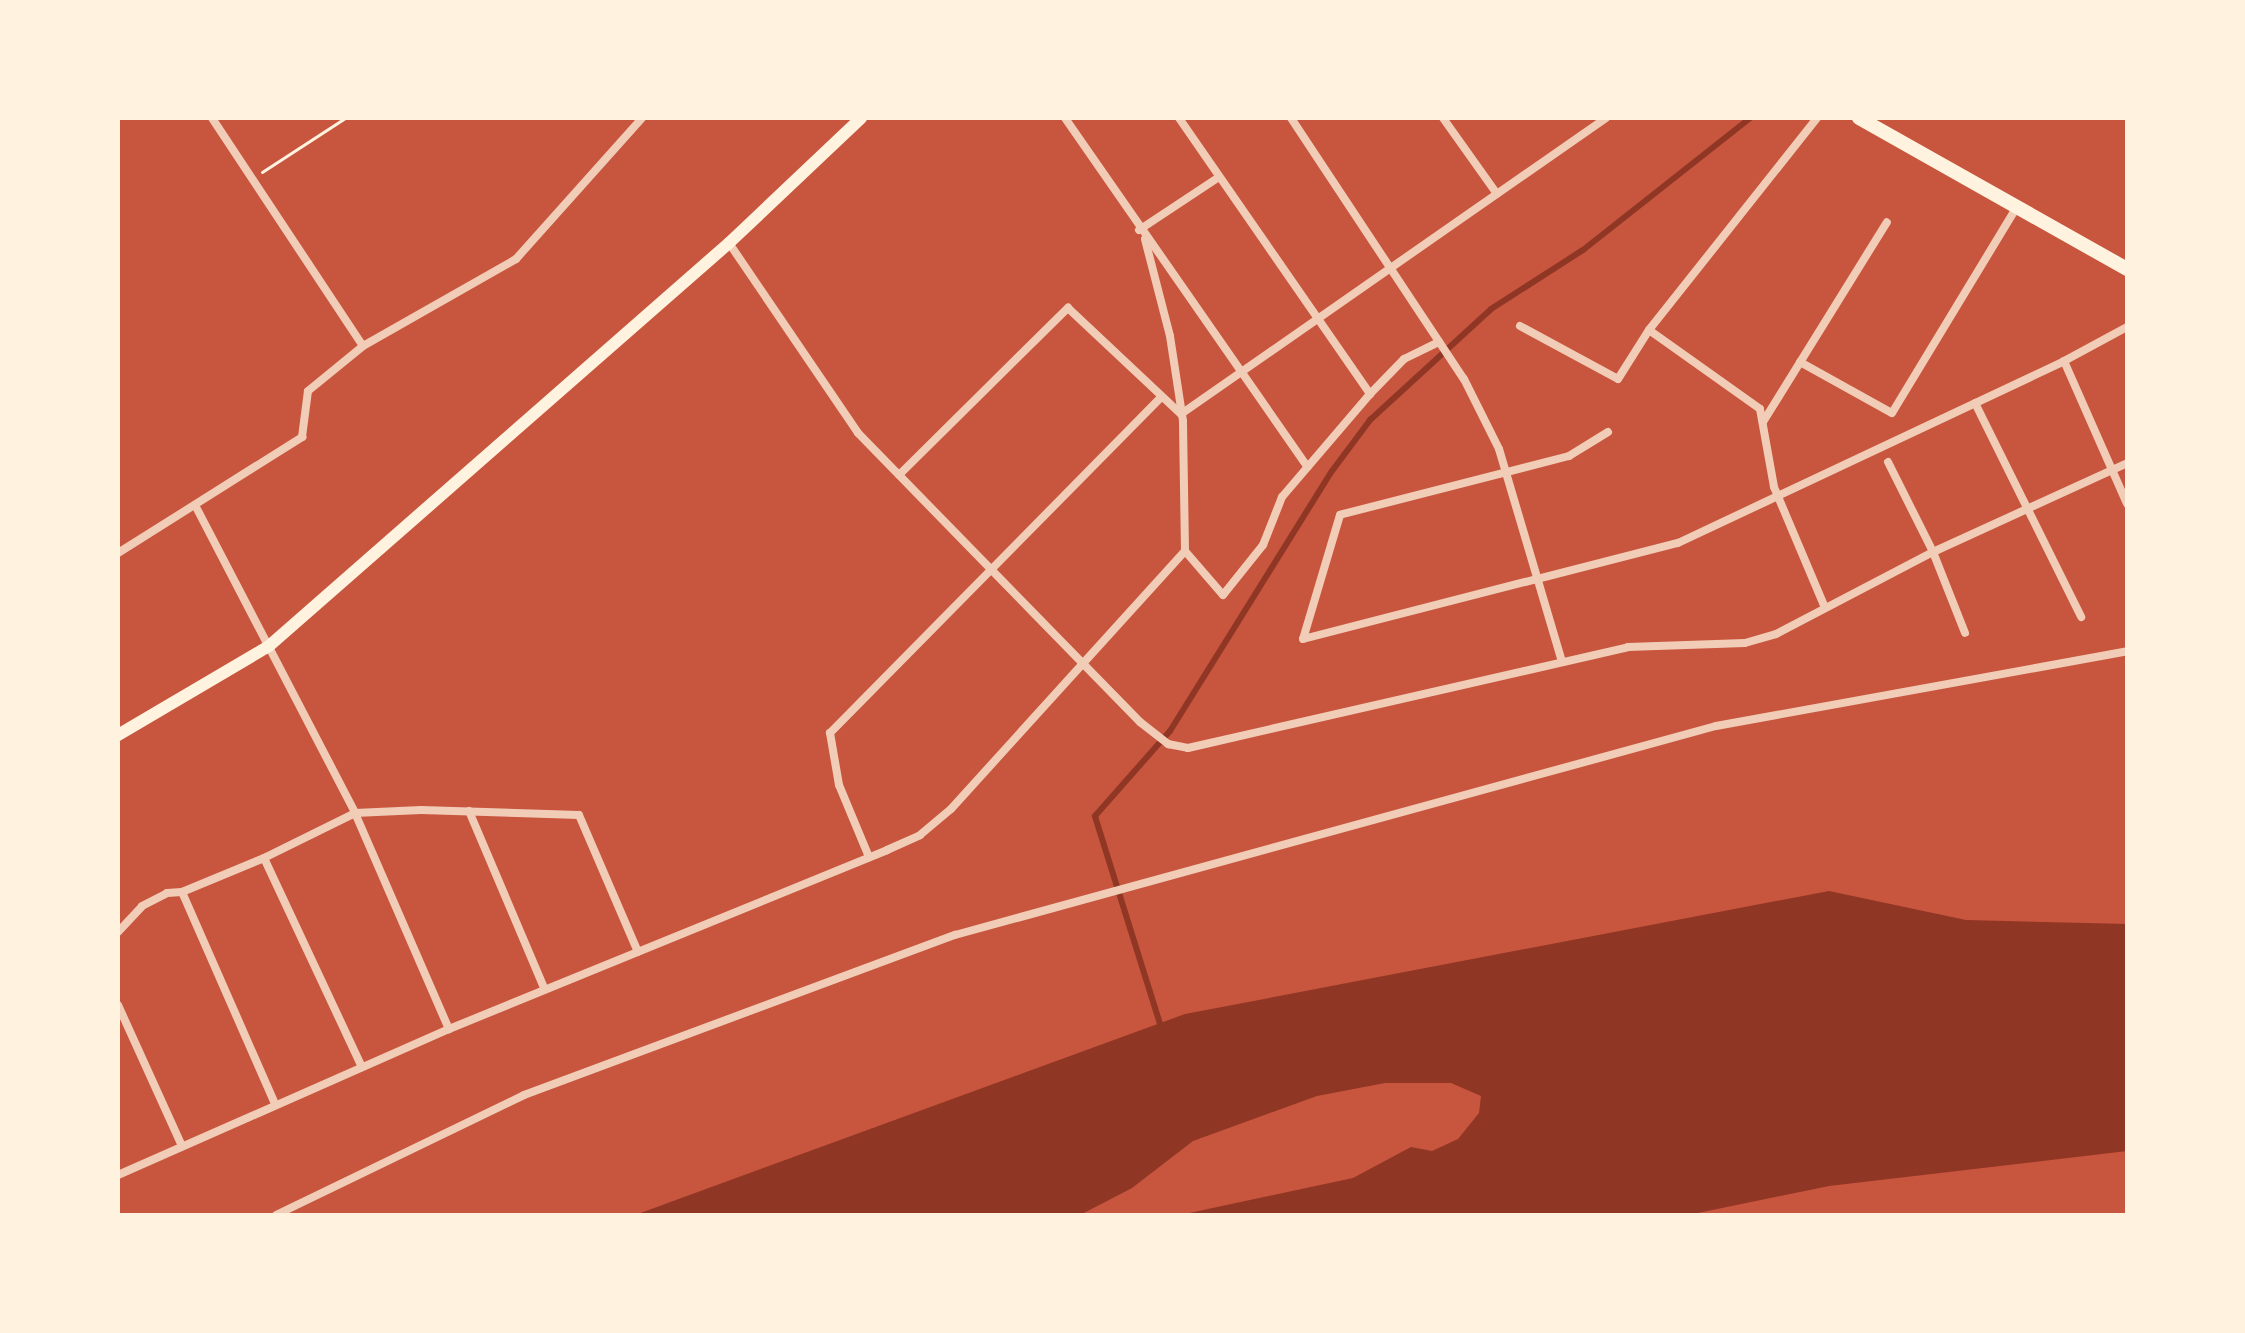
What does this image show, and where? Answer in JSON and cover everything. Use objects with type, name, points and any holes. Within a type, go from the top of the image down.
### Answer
[{"type":"main road","points":[[118,735],[269,646],[729,243],[861,118]]},
{"type":"main road","points":[[1859,118],[2127,269]]},
{"type":"street","points":[[212,118],[363,346]]},
{"type":"street","points":[[118,553],[196,507],[302,437],[308,391],[363,346],[516,259],[642,118]]},
{"type":"street","points":[[1065,118],[1145,239],[1308,467]]},
{"type":"street","points":[[1179,118],[1370,394]]},
{"type":"street","points":[[1291,118],[1393,269],[1479,409],[1506,474],[1562,662]]},
{"type":"street","points":[[1443,118],[1497,194]]},
{"type":"street","points":[[1181,414],[1606,118]]},
{"type":"street","points":[[1520,326],[1618,379],[1649,330],[1817,118]]},
{"type":"street","points":[[1139,230],[1219,177]]},
{"type":"street","points":[[1800,362],[1892,413],[2017,207]]},
{"type":"street","points":[[1762,423],[1887,222]]},
{"type":"street","points":[[1145,239],[1170,336],[1181,414],[1185,551],[1223,595],[1263,545],[1282,497],[1404,359],[1439,342]]},
{"type":"street","points":[[729,243],[858,433],[1140,722],[1168,744],[1188,748],[1628,647],[1745,643],[1776,634],[1933,552],[2127,463]]},
{"type":"street","points":[[899,475],[1068,308],[1181,414]]},
{"type":"street","points":[[1608,432],[1569,456],[1340,515],[1303,639],[1678,543],[2064,361],[2127,327]]},
{"type":"street","points":[[1649,330],[1760,409],[1778,496],[1825,608]]},
{"type":"street","points":[[2064,361],[2127,504]]},
{"type":"street","points":[[869,857],[839,785],[830,733],[1161,397]]},
{"type":"street","points":[[1975,403],[2081,617]]},
{"type":"street","points":[[1888,462],[1933,552],[1965,633]]},
{"type":"street","points":[[196,507],[355,813],[449,1029]]},
{"type":"street","points":[[118,1175],[449,1029],[920,835],[951,809],[1185,551]]},
{"type":"street","points":[[276,1215],[524,1095],[955,935],[1716,726],[2127,651]]},
{"type":"street","points":[[118,932],[142,906],[167,893],[182,892],[264,858],[355,813],[469,811],[579,815],[638,952]]},
{"type":"street","points":[[469,811],[545,990]]},
{"type":"street","points":[[264,858],[362,1067]]},
{"type":"street","points":[[182,892],[275,1104]]},
{"type":"street","points":[[118,1005],[182,1146]]},
{"type":"path","points":[[252,179],[345,118]]},
{"type":"shaded area","points":[[1829,891],[1966,920],[2127,924],[2127,1151],[1829,1186],[1688,1215],[1180,1215],[1353,1178],[1411,1147],[1432,1151],[1458,1139],[1479,1113],[1481,1096],[1451,1083],[1385,1083],[1317,1096],[1193,1141],[1132,1188],[1080,1215],[635,1215],[1185,1014]]},
{"type":"waterway","points":[[1161,1027],[1095,816],[1170,731],[1332,471],[1370,420],[1491,309],[1583,250],[1750,118]]}]
